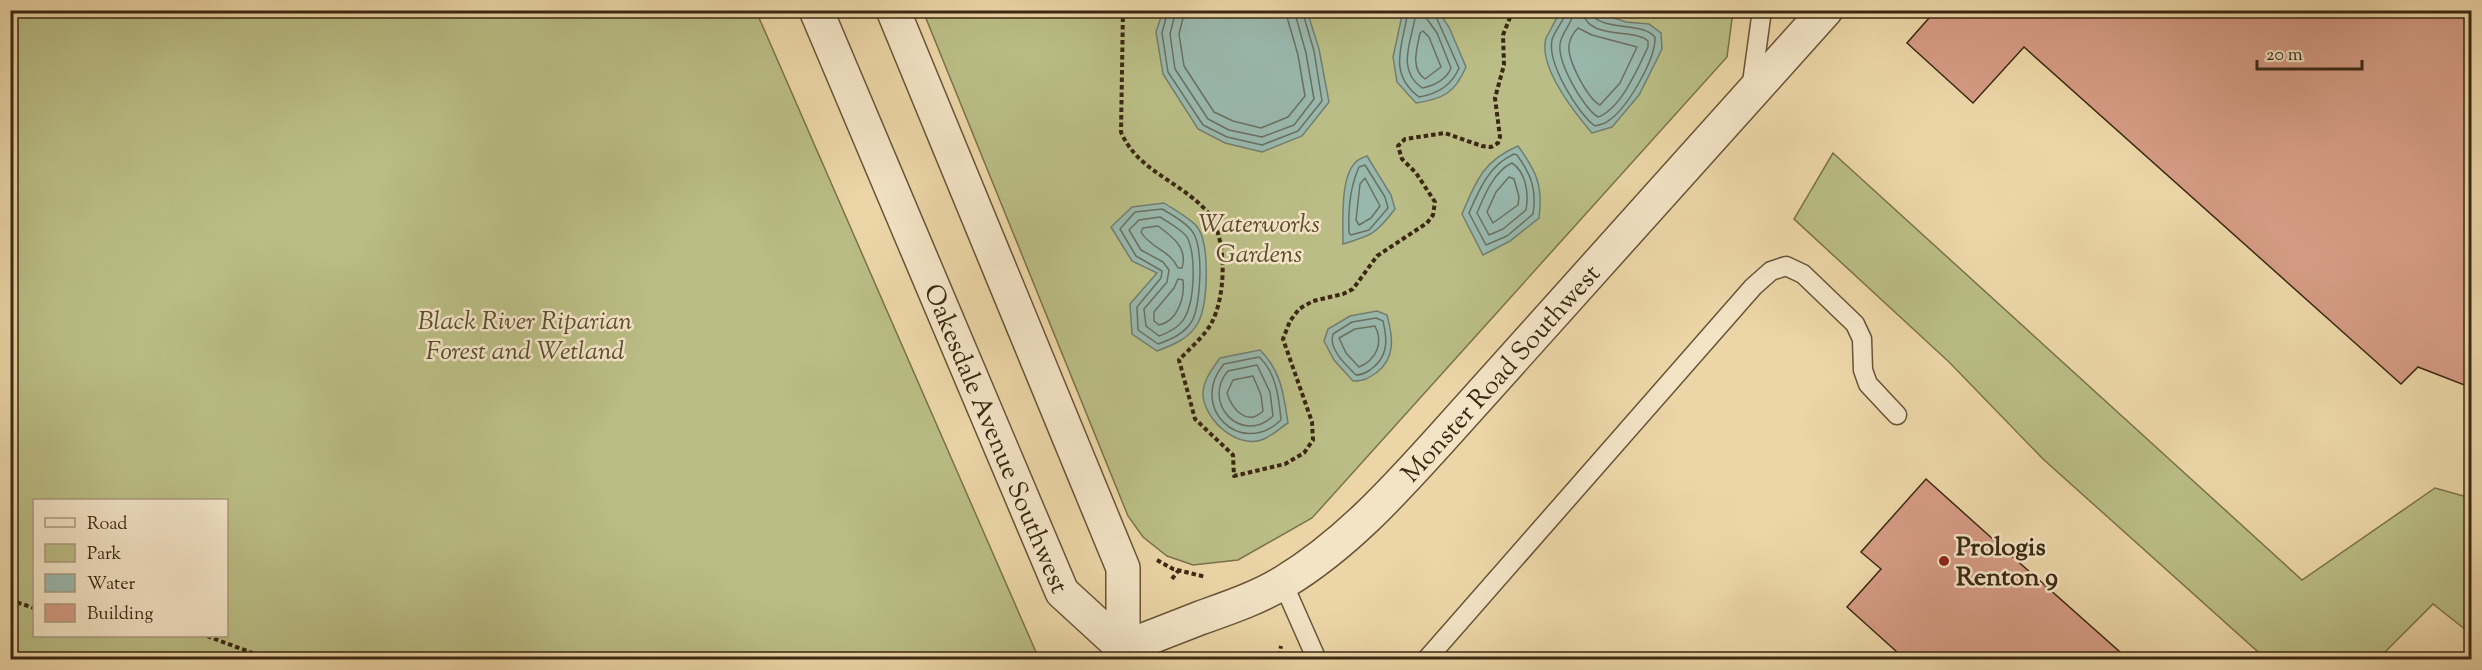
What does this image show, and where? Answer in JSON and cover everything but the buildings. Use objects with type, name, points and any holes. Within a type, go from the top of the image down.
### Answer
[{"type":"street","name":"Oakesdale Avenue Southwest","points":[[816,10],[1062,592],[1125,654]]},
{"type":"street","points":[[893,10],[1123,568],[1125,654]]},
{"type":"street","name":"Monster Road Southwest","points":[[1125,654],[1283,583],[1348,535],[1395,489],[1750,98],[1826,10]]},
{"type":"lane","points":[[1750,98],[1762,10]]},
{"type":"lane","points":[[1426,660],[1753,286],[1771,272],[1786,266],[1803,273],[1855,324],[1862,339],[1863,370],[1868,384],[1897,415]]},
{"type":"lane","points":[[1283,583],[1317,660]]},
{"type":"path","points":[[1123,10],[1121,132],[1127,147],[1140,160],[1194,199],[1210,215],[1220,240],[1223,282],[1212,323],[1179,360],[1195,419],[1233,455],[1234,476],[1285,464],[1304,453],[1313,440],[1312,422],[1283,339],[1290,321],[1299,309],[1313,300],[1343,294],[1353,289],[1377,256],[1427,223],[1433,215],[1436,202],[1416,173],[1402,159],[1398,146],[1405,139],[1445,133],[1482,146],[1491,147],[1498,143],[1500,137],[1495,98],[1504,65],[1503,35],[1513,10]]},
{"type":"path","points":[[1151,557],[1178,571],[1206,577]]},
{"type":"path","points":[[1172,579],[1178,571]]},
{"type":"path","points":[[10,600],[33,608]]},
{"type":"path","points":[[210,637],[271,660]]},
{"type":"path","points":[[1279,656],[1281,646]]},
{"type":"green space","name":"Black River Riparian Forest and Wetland","points":[[10,11],[756,11],[1039,659],[11,659]]},
{"type":"green space","name":"Waterworks Gardens","points":[[923,11],[1733,11],[1727,57],[1312,518],[1238,560],[1193,565],[1167,556],[1143,537],[1128,516]]},
{"type":"green space","points":[[1833,153],[2302,580],[2435,488],[2471,498],[2471,634],[2433,604],[2378,659],[2266,659],[2043,459],[1949,362],[1794,219]]},
{"type":"water","points":[[1163,11],[1307,11],[1319,49],[1329,102],[1302,136],[1262,152],[1225,143],[1198,129],[1163,74],[1156,32]]},
{"type":"water","points":[[1403,11],[1438,11],[1449,27],[1466,67],[1452,89],[1441,97],[1416,103],[1397,82],[1393,57]]},
{"type":"water","points":[[1564,11],[1593,11],[1626,22],[1649,24],[1661,33],[1662,49],[1639,95],[1612,127],[1592,133],[1568,102],[1547,62],[1546,38],[1557,17]]},
{"type":"water","points":[[1518,146],[1537,180],[1540,197],[1539,218],[1510,241],[1483,255],[1462,214],[1482,173],[1496,158]]},
{"type":"water","points":[[1367,156],[1391,195],[1395,209],[1373,233],[1343,244],[1343,202],[1347,179],[1356,162]]},
{"type":"water","points":[[1164,203],[1187,218],[1198,228],[1202,236],[1206,261],[1206,289],[1201,314],[1194,329],[1175,344],[1157,351],[1132,334],[1130,304],[1157,273],[1132,261],[1111,227],[1132,207]]},
{"type":"water","points":[[1377,311],[1387,315],[1391,331],[1390,354],[1376,373],[1360,381],[1353,381],[1334,360],[1324,341],[1328,329],[1350,316]]},
{"type":"water","points":[[1260,350],[1277,375],[1283,393],[1288,423],[1264,439],[1244,441],[1217,424],[1205,406],[1203,391],[1208,376],[1220,358]]},
{"type":"place","name":"Prologis Renton 9","points":[[1944,561]]}]
